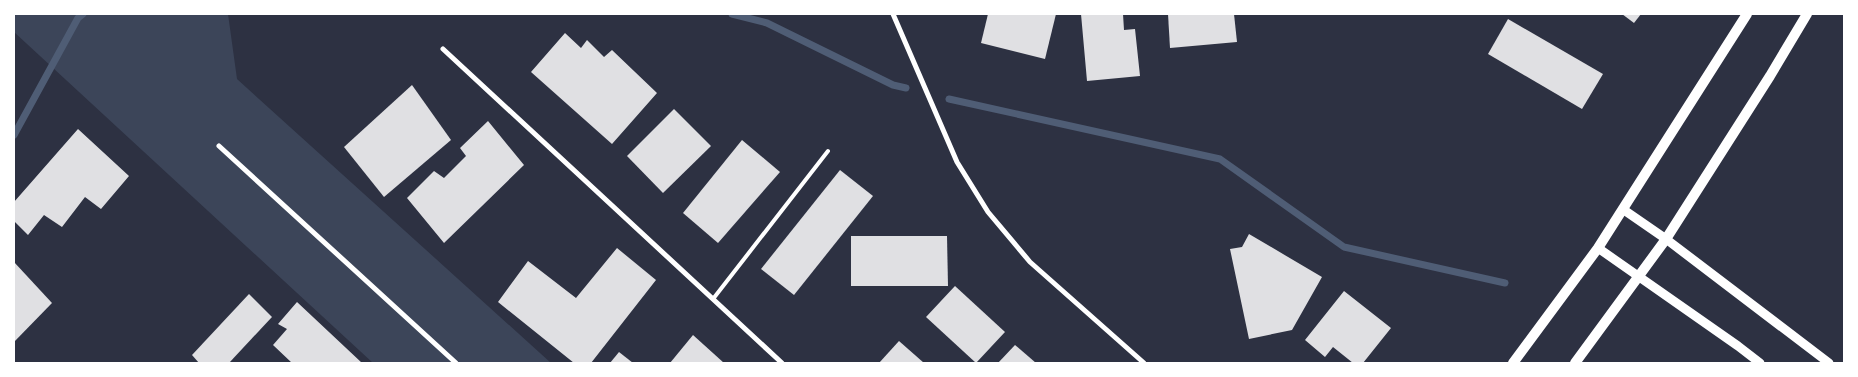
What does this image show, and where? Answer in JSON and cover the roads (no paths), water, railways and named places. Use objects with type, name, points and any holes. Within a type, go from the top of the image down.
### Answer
[{"type":"main road","points":[[1513,363],[1624,210],[1748,14]]},
{"type":"main road","points":[[1575,363],[1666,239],[1770,76],[1807,14]]},
{"type":"street","points":[[893,14],[957,162],[988,212],[1030,262],[1144,363]]},
{"type":"street","points":[[443,49],[782,363]]},
{"type":"street","points":[[219,146],[456,363]]},
{"type":"street","points":[[1624,210],[1666,239],[1829,363]]},
{"type":"street","points":[[1598,248],[1760,363]]},
{"type":"street","points":[[1133,363],[1138,358]]},
{"type":"lane","points":[[713,299],[828,151]]},
{"type":"waterway","points":[[14,135],[78,18],[83,14]]},
{"type":"waterway","points":[[732,14],[767,23],[893,85],[906,88]]},
{"type":"waterway","points":[[949,99],[1220,159],[1344,247],[1505,283]]}]
